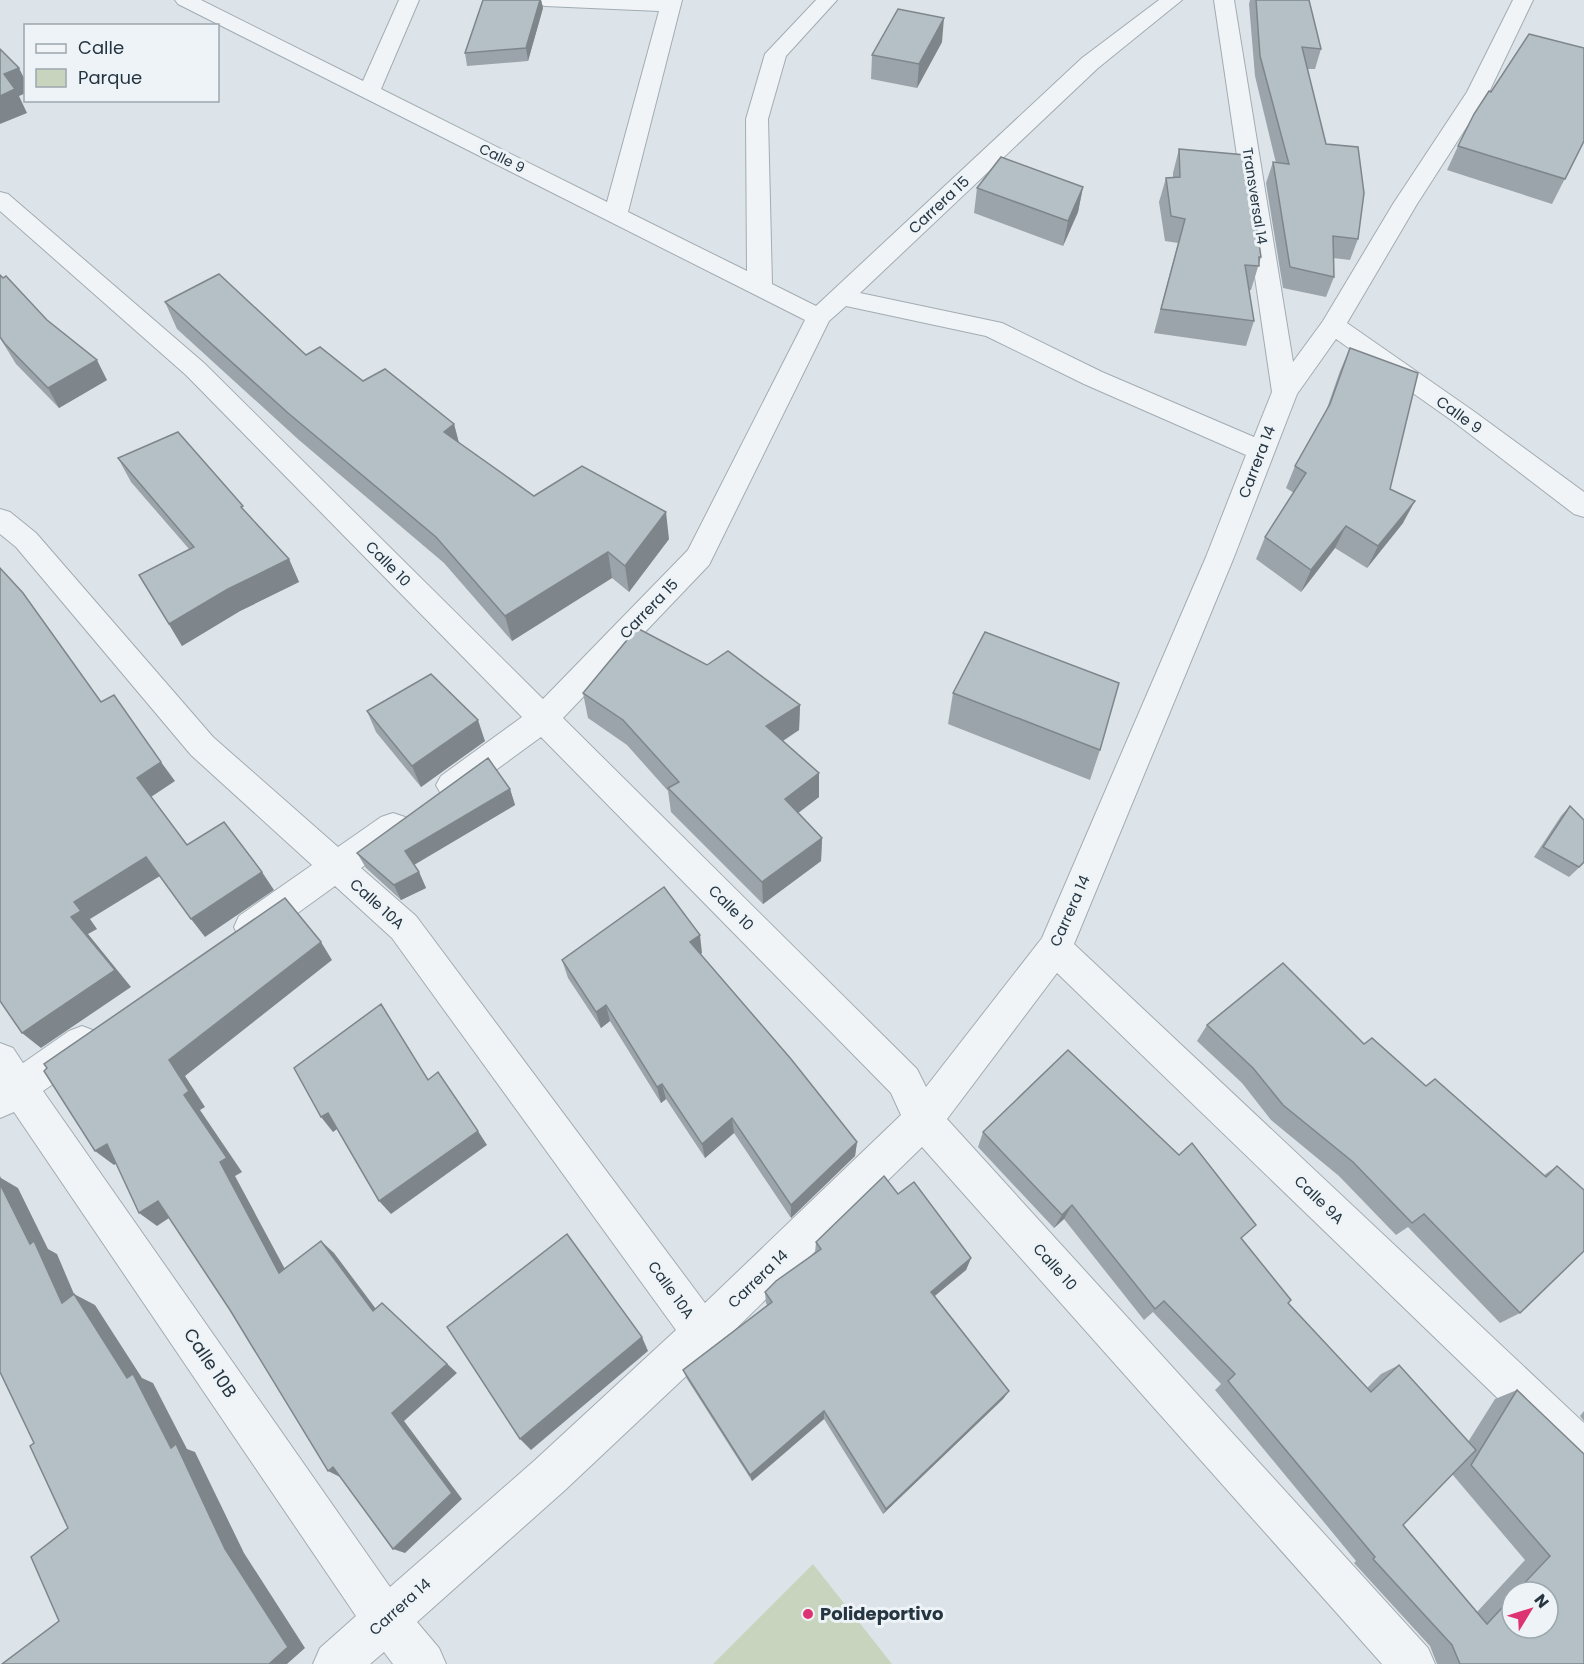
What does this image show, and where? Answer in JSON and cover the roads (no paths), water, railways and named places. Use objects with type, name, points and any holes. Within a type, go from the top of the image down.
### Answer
[{"type":"street","name":"Calle 9","points":[[185,0],[819,317]]},
{"type":"street","points":[[369,92],[409,0]]},
{"type":"street","points":[[545,0],[671,2],[615,214]]},
{"type":"street","points":[[760,287],[757,119],[776,54],[827,0]]},
{"type":"street","name":"Carrera 15","points":[[231,941],[337,868],[543,719],[699,557],[819,317],[1090,63],[1172,0]]},
{"type":"street","name":"Transversal 14","points":[[1224,0],[1285,392]]},
{"type":"street","name":"Carrera 14","points":[[336,1664],[549,1476],[703,1333],[923,1120],[1055,948],[1220,557],[1285,392],[1333,325],[1405,204],[1478,92],[1523,0]]},
{"type":"street","name":"Calle 10","points":[[5,209],[195,369],[904,1081],[923,1120],[1412,1664]]},
{"type":"street","points":[[842,297],[993,329],[1093,378],[1262,451]]},
{"type":"street","name":"Calle 9","points":[[1333,325],[1463,416],[1584,507]]},
{"type":"street","name":"Calle 10A","points":[[0,519],[26,540],[201,746],[404,927],[703,1333]]},
{"type":"street","name":"Calle 9A","points":[[1055,948],[1584,1452]]},
{"type":"street","points":[[6,1082],[106,1026]]},
{"type":"street","name":"Calle 10B","points":[[6,1082],[385,1619],[423,1664]]},
{"type":"place","name":"Polideportivo","points":[[808,1614]]}]
